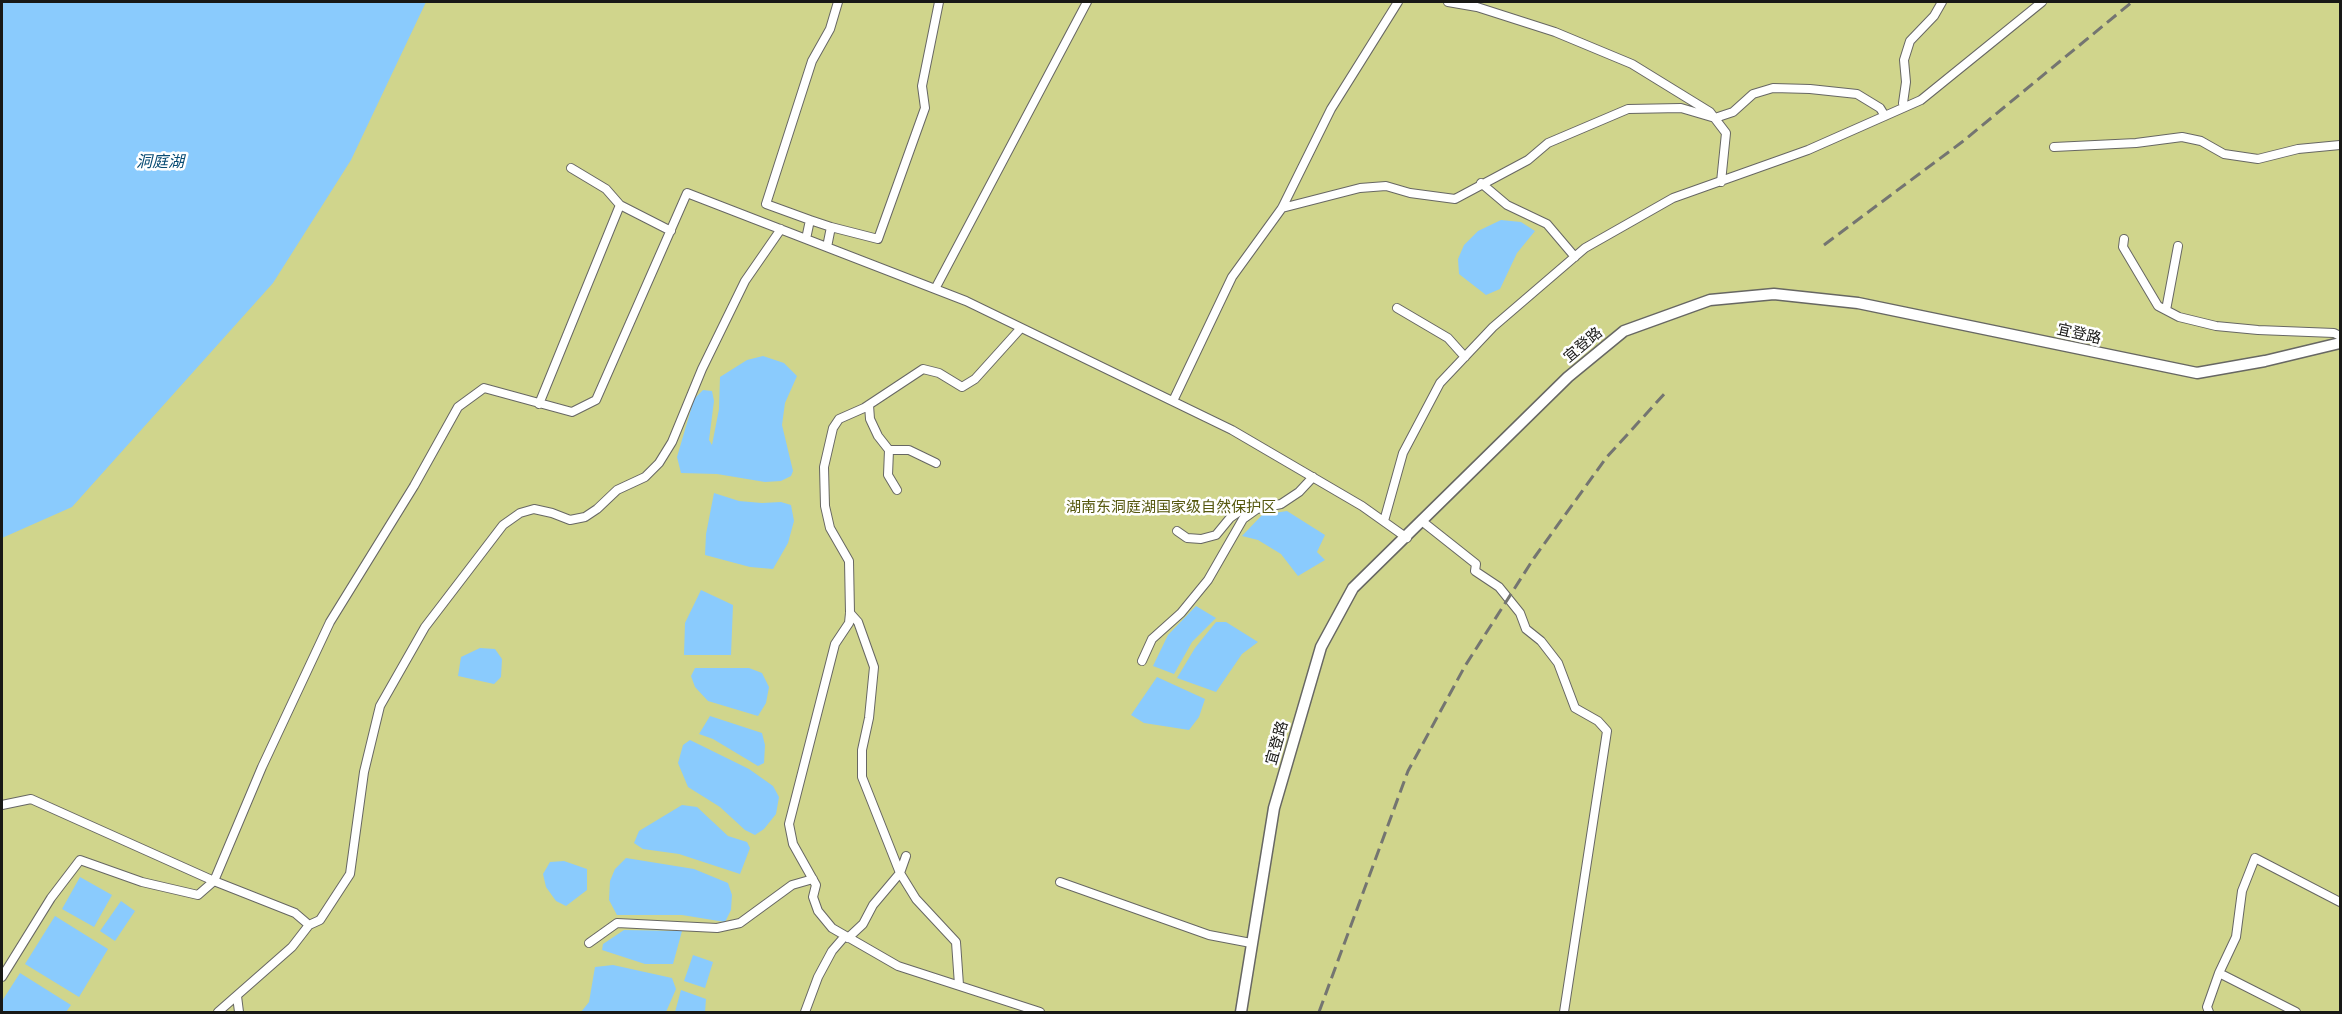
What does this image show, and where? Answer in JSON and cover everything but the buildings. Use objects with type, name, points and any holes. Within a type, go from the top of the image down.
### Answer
[{"type":"street","points":[[838,2],[830,29],[812,61],[766,204],[831,228],[878,239],[925,108],[922,86],[939,2]]},
{"type":"street","points":[[935,289],[1087,2]]},
{"type":"street","points":[[1173,401],[1232,277],[1282,208],[1331,109],[1398,2]]},
{"type":"street","points":[[1448,2],[1477,7],[1555,32],[1632,64],[1710,112],[1726,133],[1721,182]]},
{"type":"street","points":[[1903,103],[1906,82],[1904,60],[1910,41],[1934,16],[1942,2]]},
{"type":"street","points":[[1384,521],[1403,453],[1440,383],[1493,327],[1584,248],[1673,198],[1808,150],[1921,100],[2042,2]]},
{"type":"street","points":[[1282,208],[1360,188],[1386,186],[1410,193],[1455,199],[1481,183],[1528,160],[1548,143],[1628,109],[1681,108],[1715,118],[1733,112],[1753,94],[1773,88],[1857,94],[1880,108],[1885,116]]},
{"type":"street","points":[[2054,147],[2136,143],[2182,137],[2201,141],[2224,154],[2258,159],[2298,149],[2340,145]]},
{"type":"street","points":[[571,168],[606,189],[620,205],[670,231]]},
{"type":"street","points":[[1481,183],[1507,205],[1547,224],[1575,257]]},
{"type":"street","points":[[2,977],[51,898],[80,860],[142,882],[198,895],[214,881],[262,767],[330,621],[414,486],[458,407],[484,388],[572,412],[596,400],[687,193],[935,289],[1021,328],[1232,430],[1313,477],[1407,538]]},
{"type":"street","points":[[539,404],[620,205]]},
{"type":"street","points":[[806,239],[810,220]]},
{"type":"street","points":[[827,248],[831,228]]},
{"type":"street","points":[[218,1012],[292,947],[309,925],[320,920],[350,874],[372,731],[380,706],[425,627],[452,588],[503,525],[520,513],[534,509],[570,520],[585,517],[617,490],[645,477],[659,463],[672,442],[702,369],[745,281],[781,229]]},
{"type":"street","points":[[2124,239],[2123,247],[2158,306],[2179,317],[2216,326],[2277,332],[2334,333],[2340,336]]},
{"type":"street","points":[[2166,310],[2178,246]]},
{"type":"street","name":"宜登路","points":[[1241,1012],[1274,808],[1321,647],[1353,588],[1407,538],[1568,377],[1624,331],[1686,307],[1728,296],[1774,294],[1858,303],[2197,373],[2265,361],[2340,343]]},
{"type":"street","points":[[1397,308],[1448,338],[1465,357]]},
{"type":"street","points":[[1021,328],[975,379],[962,387],[939,373],[923,369],[869,405],[838,419],[833,429],[824,467],[825,506],[830,528],[849,561],[849,623],[835,644],[789,824],[793,844],[816,885],[813,897],[818,911],[832,928],[898,966],[1037,1012]]},
{"type":"street","points":[[869,405],[874,428],[889,450],[888,475],[897,490]]},
{"type":"street","points":[[889,450],[909,450],[936,463]]},
{"type":"street","points":[[1142,661],[1152,639],[1181,614],[1208,580],[1243,519],[1251,513],[1281,504],[1299,492],[1313,477]]},
{"type":"street","points":[[1177,531],[1187,538],[1201,539],[1216,535],[1240,510],[1251,513]]},
{"type":"street","points":[[1423,522],[1476,564],[1475,570],[1499,587],[1520,613],[1526,629],[1541,642],[1558,663],[1575,708],[1598,721],[1607,731],[1564,1012]]},
{"type":"street","points":[[850,613],[858,622],[874,667],[870,718],[862,750],[862,777],[900,873],[916,899],[956,942],[959,985]]},
{"type":"street","points":[[2,805],[31,799],[214,881],[295,913],[309,925]]},
{"type":"street","points":[[805,1012],[818,977],[832,951],[862,924],[873,905],[900,873],[906,856]]},
{"type":"street","points":[[2209,1012],[2207,1007],[2219,973],[2236,937],[2242,891],[2255,858],[2340,902]]},
{"type":"street","points":[[589,943],[617,923],[717,928],[740,923],[792,885],[813,879]]},
{"type":"street","points":[[1060,882],[1209,935],[1251,943]]},
{"type":"street","points":[[2219,973],[2296,1012]]},
{"type":"street","points":[[237,996],[239,1012]]},
{"type":"green space","name":"湖南东洞庭湖国家级自然保护区","points":[[2,2],[2340,2],[2340,1012],[2,1012]]},
{"type":"water","name":"洞庭湖","points":[[2,2],[426,2],[351,160],[273,283],[72,507],[2,538]]},
{"type":"water","points":[[1501,220],[1521,222],[1535,231],[1517,253],[1500,289],[1486,295],[1459,274],[1458,259],[1464,245],[1478,231]]},
{"type":"water","points":[[763,356],[784,363],[797,376],[785,403],[782,425],[793,471],[791,476],[781,481],[765,482],[717,474],[681,473],[677,457],[694,399],[703,390],[712,391],[714,401],[709,440],[712,445],[719,409],[720,377],[747,360]]},
{"type":"water","points":[[714,493],[739,501],[781,502],[791,505],[794,521],[788,543],[773,569],[750,567],[705,555],[706,534]]},
{"type":"water","points":[[1287,511],[1325,535],[1317,552],[1325,560],[1298,576],[1281,554],[1258,540],[1242,536],[1262,515]]},
{"type":"water","points":[[701,590],[733,605],[731,655],[684,655],[685,623]]},
{"type":"water","points":[[1196,606],[1216,618],[1192,642],[1174,674],[1153,666],[1168,635]]},
{"type":"water","points":[[1216,622],[1226,622],[1258,642],[1242,654],[1216,692],[1177,678],[1195,648]]},
{"type":"water","points":[[480,648],[495,649],[502,659],[501,677],[494,684],[458,676],[461,657]]},
{"type":"water","points":[[695,668],[749,668],[762,673],[769,687],[766,703],[758,716],[708,701],[695,687],[691,676]]},
{"type":"water","points":[[1157,677],[1205,699],[1199,717],[1189,730],[1144,723],[1131,715]]},
{"type":"water","points":[[710,716],[762,733],[765,745],[764,763],[758,766],[713,739],[699,734]]},
{"type":"water","points":[[690,740],[749,769],[773,786],[779,797],[776,814],[764,829],[755,835],[745,830],[720,807],[688,787],[678,763],[683,745]]},
{"type":"water","points":[[682,805],[697,807],[728,836],[747,842],[750,848],[740,874],[679,854],[643,849],[634,843],[639,831]]},
{"type":"water","points":[[626,858],[694,869],[728,883],[732,895],[731,910],[725,922],[682,915],[617,915],[609,900],[610,881],[615,869]]},
{"type":"water","points":[[564,861],[587,869],[587,890],[566,906],[556,901],[546,887],[543,874],[550,862]]},
{"type":"water","points":[[80,877],[112,895],[94,927],[62,909]]},
{"type":"water","points":[[121,901],[135,911],[115,941],[100,931]]},
{"type":"water","points":[[55,916],[108,949],[79,997],[25,964]]},
{"type":"water","points":[[624,930],[682,931],[673,964],[645,964],[602,950],[603,944]]},
{"type":"water","points":[[693,955],[713,962],[705,988],[684,981]]},
{"type":"water","points":[[613,965],[672,978],[676,989],[666,1012],[581,1012],[589,1002],[595,967]]},
{"type":"water","points":[[20,973],[71,1005],[66,1012],[2,1012],[2,1001]]},
{"type":"water","points":[[681,990],[706,999],[705,1012],[675,1012]]},
{"type":"railway","points":[[1824,245],[1962,142],[2132,2]]},
{"type":"railway","points":[[1319,1012],[1408,771],[1465,666],[1534,558],[1606,458],[1666,392]]}]
